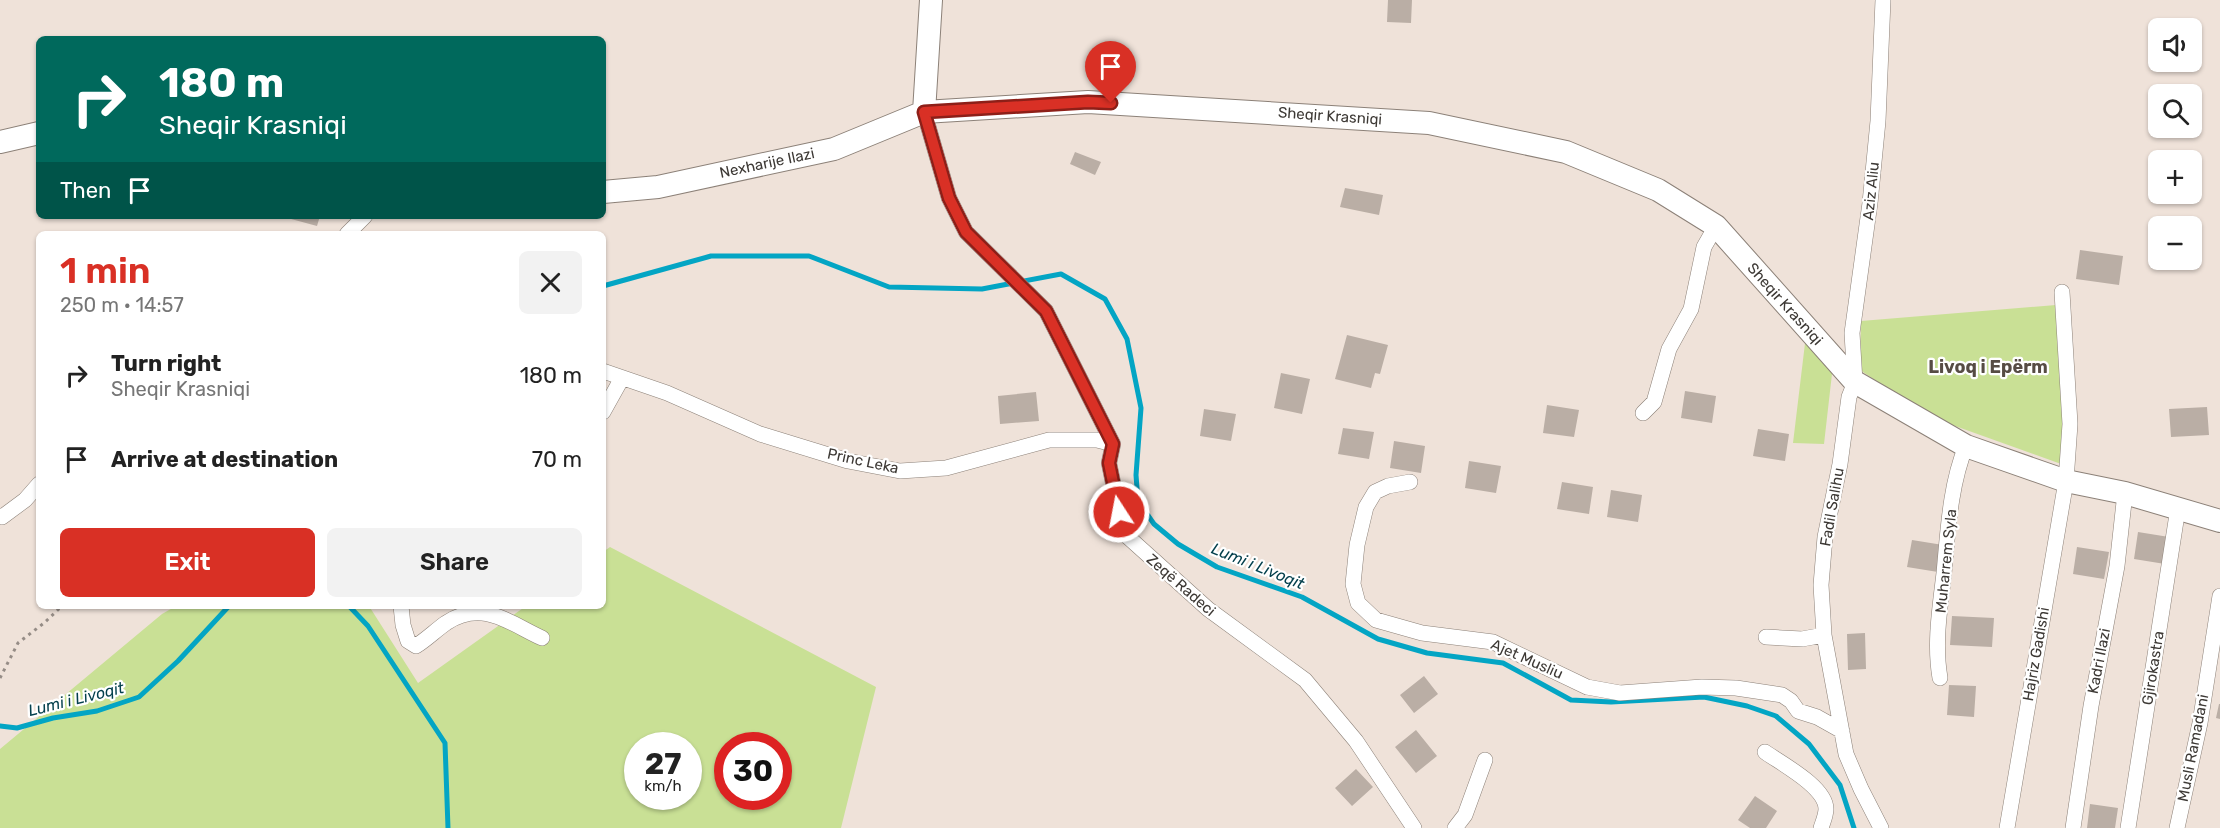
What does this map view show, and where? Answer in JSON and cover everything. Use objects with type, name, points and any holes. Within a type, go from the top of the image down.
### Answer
[{"type":"street","points":[[931,0],[924,112],[949,198],[966,232],[1046,311],[1113,444]]},
{"type":"street","name":"Aziz Aliu","points":[[1855,382],[1852,333],[1870,203],[1878,121],[1884,0]]},
{"type":"street","name":"Sheqir Krasniqi","points":[[924,112],[1088,102],[1429,123],[1566,152],[1658,190],[1716,226],[1855,382]]},
{"type":"street","name":"Nexharije Ilazi","points":[[606,192],[658,187],[834,149],[924,112]]},
{"type":"street","points":[[0,142],[36,134]]},
{"type":"street","points":[[349,231],[362,219]]},
{"type":"street","points":[[1643,413],[1654,402],[1669,349],[1691,309],[1704,247],[1716,226]]},
{"type":"street","points":[[2062,292],[2070,424],[2066,481]]},
{"type":"street","name":"Princ Leka","points":[[606,372],[667,393],[760,434],[849,461],[900,471],[946,468],[1049,441],[1097,440],[1113,444]]},
{"type":"street","points":[[606,407],[622,378]]},
{"type":"street","points":[[1855,382],[1966,446],[2066,481],[2125,493],[2220,521]]},
{"type":"street","name":"Fadil Salihu","points":[[1855,382],[1849,397],[1840,464],[1826,537],[1821,585],[1824,635],[1846,754],[1881,828]]},
{"type":"street","name":"Zeqë Radeci","points":[[1113,444],[1109,463],[1119,512],[1128,537],[1208,609],[1305,680],[1356,741],[1414,828]]},
{"type":"street","name":"Muharrem Syla","points":[[1940,678],[1936,652],[1949,520],[1959,463],[1966,446]]},
{"type":"street","name":"Hajriz Gadishi","points":[[2007,828],[2066,481]]},
{"type":"street","name":"Ajet Musliu","points":[[1410,482],[1388,486],[1375,492],[1366,507],[1357,545],[1353,584],[1358,603],[1376,620],[1422,633],[1493,642],[1587,687],[1620,693],[1702,687],[1736,688],[1782,695],[1791,701],[1798,711],[1817,717],[1842,731]]},
{"type":"street","points":[[0,516],[2,517],[25,500],[36,487]]},
{"type":"street","name":"Kadri Ilazi","points":[[2073,828],[2091,706],[2117,566],[2125,493]]},
{"type":"street","name":"Gjirokastra","points":[[2128,828],[2178,508]]},
{"type":"street","name":"Musli Ramadani","points":[[2177,828],[2200,723],[2220,596]]},
{"type":"street","points":[[401,609],[403,626],[408,641],[416,646],[446,623],[466,613],[482,612],[499,615],[542,638]]},
{"type":"street","points":[[1766,637],[1802,639],[1824,635]]},
{"type":"street","points":[[1765,752],[1820,792],[1826,808],[1821,828]]},
{"type":"street","points":[[1455,828],[1464,815],[1485,760]]},
{"type":"path","points":[[0,678],[18,643],[58,609]]},
{"type":"green space","points":[[2056,305],[2064,404],[2064,465],[1930,417],[1860,370],[1861,321]]},
{"type":"green space","points":[[1806,335],[1833,365],[1824,444],[1793,443]]},
{"type":"green space","points":[[610,547],[876,687],[841,828],[0,828],[0,749],[162,614],[171,609],[371,609],[418,683],[522,609],[606,609],[606,550]]},
{"type":"building","points":[[1388,0],[1412,0],[1411,23],[1387,22]]},
{"type":"building","points":[[1075,152],[1101,162],[1095,175],[1070,164]]},
{"type":"building","points":[[1345,188],[1383,195],[1379,215],[1340,207]]},
{"type":"building","points":[[291,219],[319,219],[317,226]]},
{"type":"building","points":[[2080,250],[2123,256],[2119,285],[2076,279]]},
{"type":"building","points":[[1347,335],[1388,345],[1380,374],[1375,373],[1371,388],[1335,379]]},
{"type":"building","points":[[1281,373],[1310,379],[1302,414],[1274,408]]},
{"type":"building","points":[[1685,391],[1716,396],[1712,423],[1681,418]]},
{"type":"building","points":[[1036,392],[1039,421],[1000,424],[998,396]]},
{"type":"building","points":[[1547,405],[1579,410],[1574,437],[1543,433]]},
{"type":"building","points":[[2207,407],[2209,435],[2171,437],[2169,409]]},
{"type":"building","points":[[1204,409],[1236,414],[1231,441],[1200,436]]},
{"type":"building","points":[[1343,428],[1374,432],[1369,459],[1338,454]]},
{"type":"building","points":[[1758,429],[1789,434],[1785,461],[1753,456]]},
{"type":"building","points":[[1394,441],[1425,446],[1421,473],[1390,468]]},
{"type":"building","points":[[1469,461],[1501,466],[1496,493],[1465,488]]},
{"type":"building","points":[[1562,482],[1593,487],[1589,514],[1557,509]]},
{"type":"building","points":[[1611,490],[1642,495],[1638,522],[1607,517]]},
{"type":"building","points":[[2138,532],[2169,537],[2165,564],[2134,559]]},
{"type":"building","points":[[1912,540],[1943,545],[1938,572],[1907,567]]},
{"type":"building","points":[[2077,547],[2109,552],[2104,579],[2073,574]]},
{"type":"building","points":[[1952,616],[1994,618],[1992,647],[1950,645]]},
{"type":"building","points":[[1865,633],[1866,669],[1848,670],[1847,634]]},
{"type":"building","points":[[1424,676],[1438,694],[1414,713],[1400,695]]},
{"type":"building","points":[[1949,685],[1976,686],[1974,717],[1947,715]]},
{"type":"building","points":[[2220,704],[2220,719],[2216,718]]},
{"type":"building","points":[[1416,730],[1437,756],[1416,773],[1395,747]]},
{"type":"building","points":[[1356,769],[1373,787],[1352,806],[1335,788]]},
{"type":"building","points":[[1755,796],[1777,811],[1766,828],[1750,828],[1738,820]]},
{"type":"building","points":[[2090,804],[2118,808],[2115,828],[2087,828]]},
{"type":"waterway","name":"Lumi i Livoqit","points":[[606,285],[711,256],[809,256],[889,287],[982,289],[1061,274],[1105,299],[1127,339],[1141,408],[1136,475],[1138,501],[1154,524],[1178,544],[1217,567],[1302,597],[1378,639],[1427,653],[1503,663],[1571,700],[1611,702],[1704,697],[1747,706],[1776,716],[1809,744],[1840,785],[1854,828]]},
{"type":"waterway","name":"Lumi i Livoqit","points":[[0,726],[17,728],[53,718],[97,711],[139,697],[178,661],[226,609]]},
{"type":"waterway","points":[[352,609],[368,626],[445,743],[448,828]]},
{"type":"district","name":"Livoq i Epërm","points":[[1988,367]]},
{"type":"route","points":[[1111,103],[1088,102],[924,112],[949,198],[966,232],[1046,311],[1113,444],[1109,463],[1119,512]]}]
